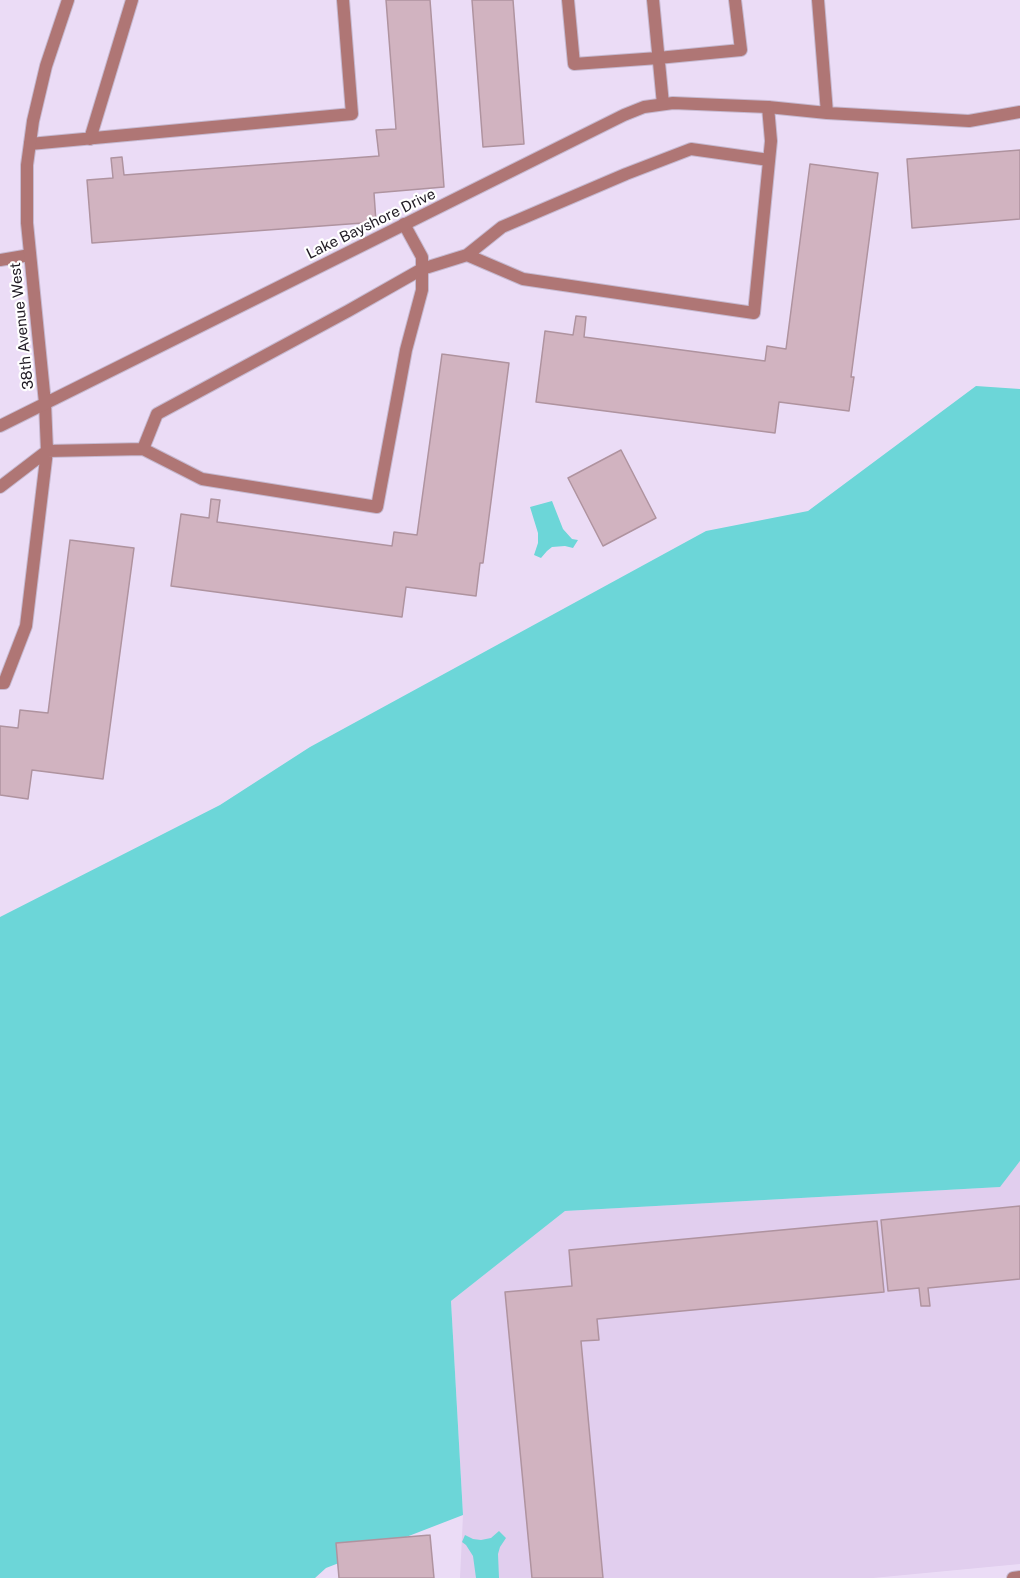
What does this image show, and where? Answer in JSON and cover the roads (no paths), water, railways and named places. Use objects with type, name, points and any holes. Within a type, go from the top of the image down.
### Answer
[{"type":"street","name":"38th Avenue West","points":[[0,683],[4,683],[26,626],[47,451],[45,403],[27,223],[27,165],[33,121],[46,66],[68,0]]},
{"type":"street","points":[[90,139],[132,0]]},
{"type":"street","points":[[30,144],[352,114],[343,0]]},
{"type":"street","points":[[568,0],[574,64],[741,50],[735,0]]},
{"type":"street","points":[[653,0],[663,104]]},
{"type":"street","points":[[818,0],[827,113]]},
{"type":"street","name":"Lake Bayshore Drive","points":[[0,426],[644,107],[673,102],[969,121],[1020,112]]},
{"type":"street","points":[[467,255],[523,279],[754,313],[771,141],[768,107]]},
{"type":"street","points":[[143,449],[157,414],[422,269],[467,255],[502,227],[691,149],[769,160]]},
{"type":"street","points":[[0,487],[47,451],[143,449],[202,479],[377,507],[406,350],[422,290],[422,257],[404,224]]},
{"type":"street","points":[[0,260],[30,255]]},
{"type":"street","points":[[1013,1578],[1020,1577]]}]
